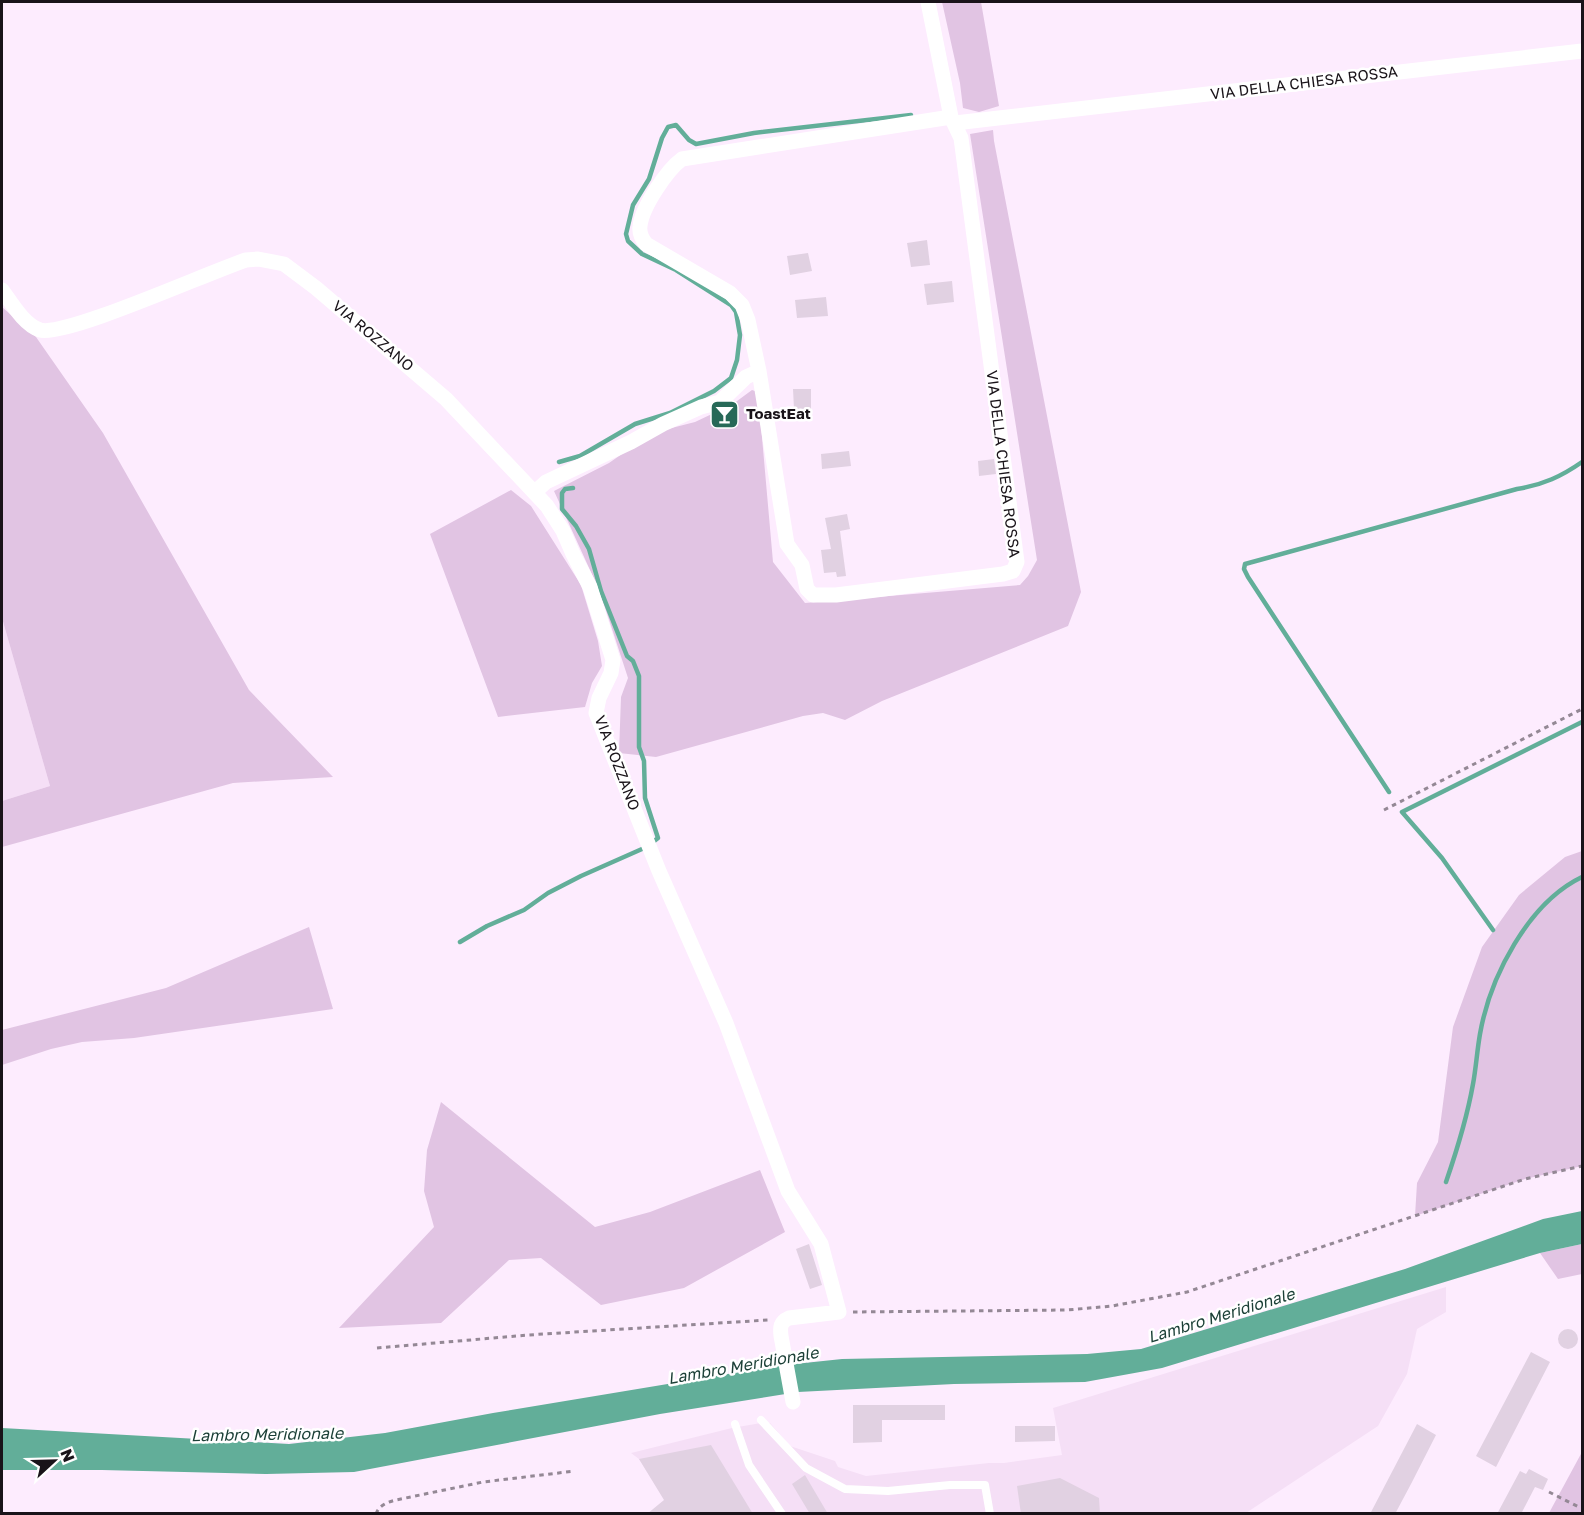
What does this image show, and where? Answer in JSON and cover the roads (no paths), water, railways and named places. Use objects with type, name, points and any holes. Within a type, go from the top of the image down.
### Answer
[{"type":"street","name":"VIA DELLA CHIESA ROSSA","points":[[928,2],[953,120],[961,138],[1017,561],[1013,571],[1003,574],[821,596],[810,593],[802,565],[787,544],[759,371],[745,311],[736,298],[653,249],[642,238],[640,226],[645,211],[673,165],[689,157],[953,120],[1582,51]]},
{"type":"street","name":"VIA ROZZANO","points":[[2,290],[34,327],[55,330],[100,316],[246,260],[258,259],[284,264],[422,376],[547,506],[563,531],[590,587],[613,660],[611,673],[599,699],[596,713],[659,871],[726,1023],[788,1191],[821,1244],[839,1312],[789,1318],[783,1321],[781,1330],[793,1402]]},
{"type":"street","points":[[535,492],[546,482],[631,442],[663,424],[720,402],[747,377],[759,371]]},
{"type":"lane","points":[[761,1420],[806,1467],[845,1489],[888,1491],[950,1485],[985,1485],[990,1514]]},
{"type":"lane","points":[[735,1424],[749,1465],[782,1514]]},
{"type":"waterway","points":[[559,462],[580,456],[635,424],[670,413],[714,391],[731,378],[737,360],[740,335],[736,312],[731,305],[676,270],[642,254],[628,241],[626,234],[633,205],[649,179],[662,138],[668,127],[676,125],[689,140],[696,144],[754,133],[911,115]]},
{"type":"waterway","points":[[1389,792],[1248,577],[1244,569],[1245,564],[1535,485],[1560,476],[1582,462]]},
{"type":"waterway","points":[[573,488],[565,489],[562,493],[562,509],[576,526],[589,549],[601,591],[627,656],[633,661],[639,676],[639,747],[644,761],[645,798],[658,838],[653,842]]},
{"type":"waterway","points":[[1493,930],[1442,858],[1402,812],[1582,722]]},
{"type":"waterway","points":[[460,942],[487,926],[524,910],[548,893],[581,876],[642,849]]},
{"type":"waterway","points":[[1446,1182],[1468,1109],[1485,1012],[1502,966],[1514,944],[1545,904],[1582,877]]},
{"type":"place","name":"ToastEat","points":[[725,414]]},
{"type":"water label","name":"Lambro Meridionale","points":[[1221,1315]]},
{"type":"water label","name":"Lambro Meridionale","points":[[743,1365]]},
{"type":"water label","name":"Lambro Meridionale","points":[[267,1434]]}]
